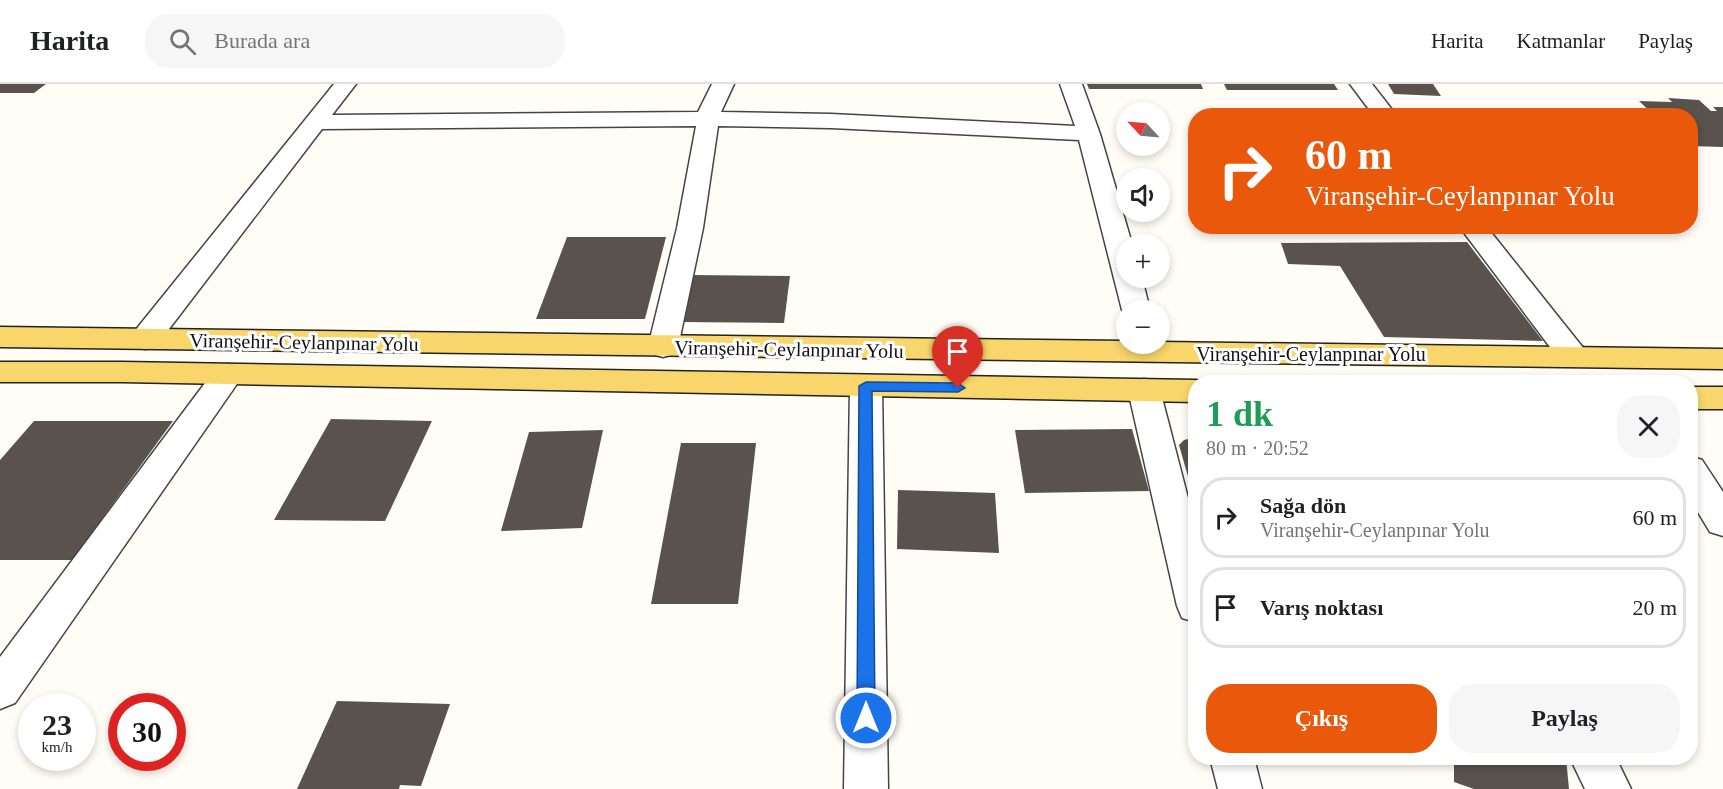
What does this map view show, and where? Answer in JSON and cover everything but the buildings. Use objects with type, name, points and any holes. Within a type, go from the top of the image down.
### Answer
[{"type":"main road","name":"Viranşehir-Ceylanpınar Yolu","points":[[0,337],[663,347],[1116,348]]},
{"type":"main road","name":"Viranşehir-Ceylanpınar Yolu","points":[[1170,348],[1723,360]]},
{"type":"main road","name":"Viranşehir-Ceylanpınar Yolu","points":[[0,372],[1188,391]]},
{"type":"main road","points":[[1698,398],[1723,398]]},
{"type":"street","points":[[145,339],[345,84]]},
{"type":"street","points":[[663,347],[690,228],[708,118],[711,106],[723,84]]},
{"type":"street","points":[[1071,84],[1089,134],[1116,235]]},
{"type":"street","points":[[1361,84],[1380,108]]},
{"type":"street","points":[[315,122],[708,118],[831,121],[1089,134]]},
{"type":"street","points":[[1478,234],[1573,356]]},
{"type":"street","points":[[0,690],[228,374]]},
{"type":"street","points":[[866,386],[866,789]]},
{"type":"street","points":[[1144,390],[1188,573]]},
{"type":"street","points":[[1698,482],[1723,522]]},
{"type":"street","points":[[1234,765],[1240,789]]},
{"type":"street","points":[[1596,765],[1609,789]]},
{"type":"route","points":[[866,718],[866,386],[958,388]]}]
